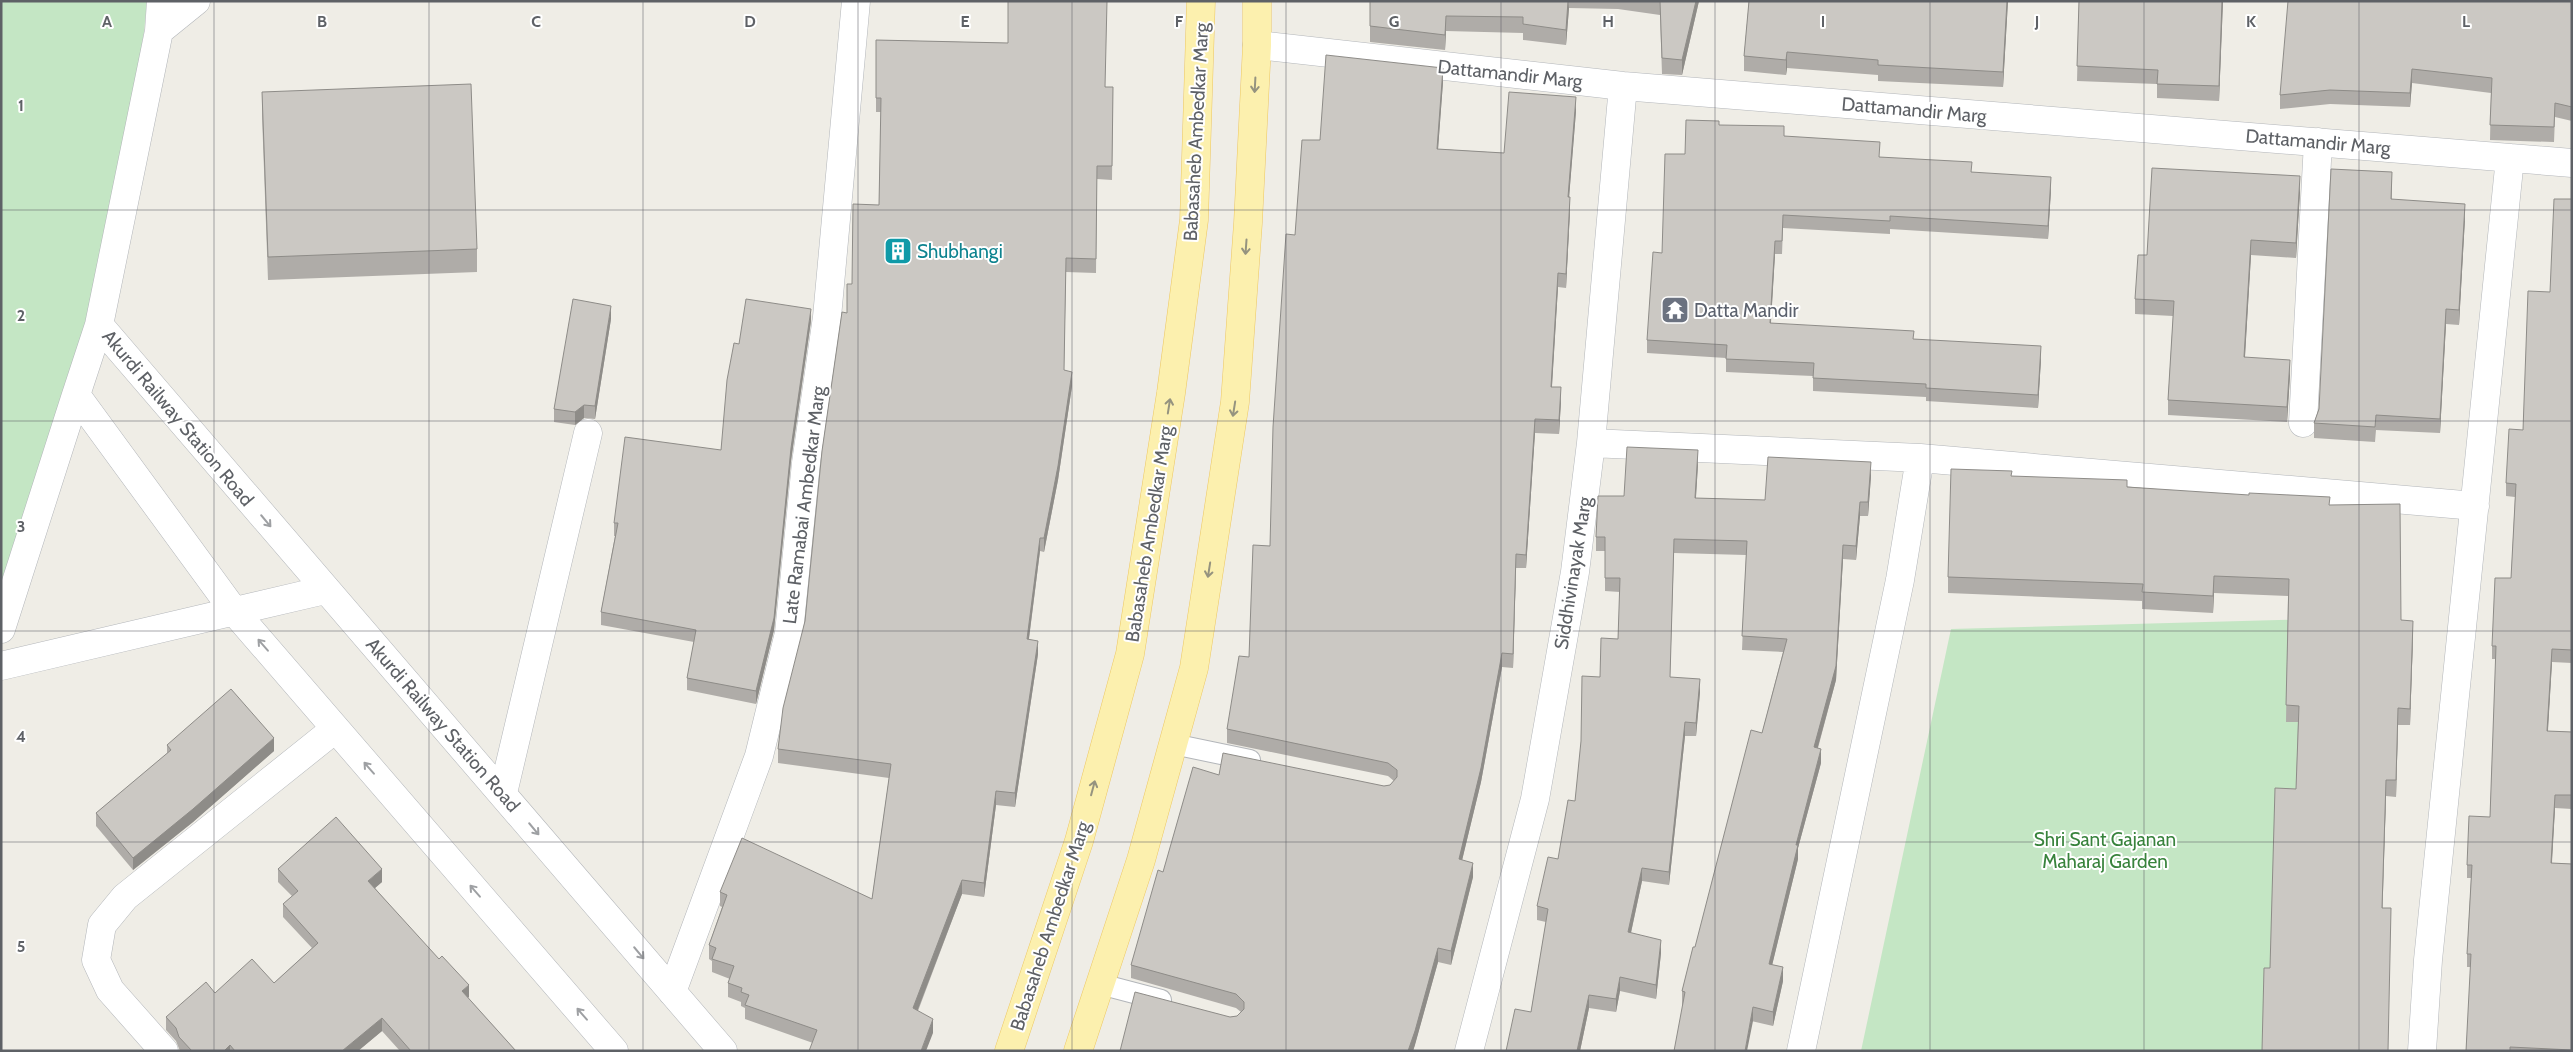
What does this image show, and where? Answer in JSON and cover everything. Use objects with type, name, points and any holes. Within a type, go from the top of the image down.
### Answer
[{"type":"main road","name":"Babasaheb Ambedkar Marg","points":[[1009,1051],[1079,841],[1130,654],[1171,393],[1194,220],[1201,1]]},
{"type":"main road","points":[[1078,1051],[1141,860],[1194,668],[1235,402],[1257,45],[1257,1]]},
{"type":"street","points":[[99,324],[159,31],[161,1]]},
{"type":"street","points":[[159,31],[196,1]]},
{"type":"street","name":"Late Ramabai Ambedkar Marg","points":[[672,992],[759,756],[789,633],[806,463],[827,317],[856,1]]},
{"type":"street","name":"Dattamandir Marg","points":[[1257,45],[1623,86],[2572,163]]},
{"type":"street","name":"Siddhivinayak Marg","points":[[1469,1051],[1534,799],[1574,578],[1591,443],[1623,86]]},
{"type":"street","points":[[2304,423],[2318,142]]},
{"type":"street","points":[[2422,1051],[2428,960],[2510,158]]},
{"type":"street","name":"Akurdi Railway Station Road","points":[[99,324],[325,590],[723,1051]]},
{"type":"street","name":"Akurdi Railway Station Road","points":[[1,629],[99,324]]},
{"type":"street","points":[[76,395],[234,611],[614,1051]]},
{"type":"street","points":[[503,794],[588,433]]},
{"type":"street","points":[[1591,443],[1920,458],[2475,506]]},
{"type":"street","points":[[1801,1051],[1900,580],[1920,458]]},
{"type":"street","points":[[1,666],[325,590]]},
{"type":"street","points":[[164,1051],[110,990],[96,960],[102,925],[126,897],[335,728]]},
{"type":"lane","points":[[1173,744],[1265,763]]},
{"type":"lane","points":[[1100,984],[1176,1004]]},
{"type":"green space","points":[[1,1],[147,1],[144,32],[94,330],[1,618]]},
{"type":"green space","name":"Shri Sant Gajanan Maharaj Garden","points":[[2319,619],[2288,1051],[1861,1051],[1951,629]]},
{"type":"building","points":[[1008,1],[1107,1],[1105,87],[1113,87],[1112,166],[1097,166],[1096,259],[1066,258],[1064,370],[1072,372],[1058,466],[1044,538],[1040,538],[1027,639],[1038,641],[1015,793],[996,791],[984,883],[962,880],[913,1008],[933,1019],[921,1051],[809,1051],[817,1030],[745,1005],[749,995],[741,992],[742,988],[728,983],[734,966],[712,959],[716,948],[709,945],[727,895],[720,892],[742,838],[872,899],[891,764],[778,749],[783,708],[805,621],[822,451],[842,312],[847,313],[847,284],[852,284],[853,204],[879,205],[881,98],[876,98],[876,40],[1008,43]]},
{"type":"building","points":[[1370,1],[1568,1],[1566,30],[1523,24],[1523,17],[1446,16],[1445,35],[1370,26]]},
{"type":"building","points":[[1660,1],[1696,1],[1682,60],[1662,58]]},
{"type":"building","points":[[1749,1],[2007,1],[2003,72],[1878,65],[1878,60],[1787,52],[1786,60],[1744,56]]},
{"type":"building","points":[[2079,1],[2222,1],[2219,86],[2157,84],[2158,70],[2077,66]]},
{"type":"building","points":[[2288,1],[2572,1],[2572,107],[2555,103],[2554,127],[2490,125],[2492,78],[2412,69],[2410,93],[2330,90],[2280,95]]},
{"type":"building","points":[[1326,55],[1443,68],[1437,149],[1504,153],[1509,92],[1576,97],[1568,197],[1570,197],[1566,274],[1558,273],[1551,387],[1561,387],[1559,420],[1535,419],[1526,555],[1516,554],[1513,654],[1502,653],[1481,768],[1459,859],[1473,863],[1451,951],[1438,948],[1408,1051],[1120,1051],[1135,992],[1230,1017],[1237,1016],[1244,1009],[1244,1002],[1236,994],[1131,965],[1158,870],[1163,872],[1193,767],[1219,775],[1223,753],[1384,786],[1390,785],[1397,777],[1397,770],[1388,763],[1227,729],[1239,656],[1249,657],[1253,545],[1270,546],[1273,427],[1286,234],[1295,235],[1302,140],[1320,140]]},
{"type":"building","points":[[471,84],[477,249],[268,257],[262,92]]},
{"type":"building","points":[[1686,120],[1719,121],[1719,125],[1784,126],[1784,136],[1880,142],[1879,157],[1972,162],[1971,172],[2051,177],[2048,226],[1890,216],[1890,221],[1783,215],[1782,241],[1775,241],[1770,323],[1914,331],[1913,339],[2041,346],[2038,395],[1926,388],[1926,384],[1813,378],[1814,363],[1726,359],[1727,345],[1647,340],[1653,252],[1662,253],[1665,154],[1685,154]]},
{"type":"building","points":[[2152,168],[2300,176],[2296,243],[2251,240],[2244,357],[2290,360],[2287,407],[2168,400],[2174,301],[2135,299],[2138,255],[2147,255]]},
{"type":"building","points":[[2331,169],[2392,172],[2391,199],[2465,204],[2459,310],[2446,309],[2440,419],[2376,415],[2375,427],[2314,423],[2319,409]]},
{"type":"building","points":[[2554,199],[2572,199],[2572,650],[2552,649],[2547,731],[2572,732],[2572,795],[2555,795],[2551,863],[2572,864],[2572,1050],[2510,1047],[2510,1051],[2466,1051],[2471,954],[2467,954],[2472,865],[2467,865],[2469,816],[2490,817],[2496,646],[2492,646],[2495,578],[2511,578],[2516,484],[2506,483],[2509,429],[2523,430],[2528,291],[2550,292]]},
{"type":"building","points":[[573,299],[611,306],[595,406],[584,405],[575,412],[554,409]]},
{"type":"building","points":[[746,299],[811,309],[791,448],[774,618],[756,691],[687,678],[696,630],[601,612],[618,523],[614,523],[625,437],[721,450],[727,380],[734,343],[739,344]]},
{"type":"building","points":[[1627,447],[1698,450],[1695,498],[1765,500],[1768,457],[1871,462],[1868,502],[1860,502],[1856,546],[1843,545],[1836,666],[1814,747],[1821,749],[1796,845],[1798,845],[1769,964],[1783,967],[1773,1012],[1753,1007],[1745,1051],[1674,1051],[1685,992],[1682,991],[1751,730],[1762,733],[1787,639],[1742,636],[1747,541],[1674,539],[1670,677],[1700,679],[1696,723],[1685,722],[1669,872],[1642,868],[1628,932],[1661,940],[1656,985],[1620,977],[1616,999],[1589,995],[1577,1051],[1506,1051],[1515,1009],[1531,1012],[1548,909],[1537,906],[1548,857],[1558,859],[1568,800],[1575,801],[1581,741],[1582,676],[1600,677],[1601,638],[1618,639],[1620,578],[1605,578],[1605,537],[1596,537],[1598,496],[1624,496]]},
{"type":"building","points":[[1951,469],[2012,471],[2011,476],[2127,480],[2127,487],[2249,495],[2249,493],[2330,497],[2329,505],[2400,504],[2401,620],[2413,621],[2410,709],[2398,708],[2396,780],[2386,780],[2382,908],[2391,908],[2388,1051],[2262,1051],[2264,968],[2270,968],[2275,788],[2296,789],[2299,706],[2286,705],[2289,579],[2214,576],[2213,596],[2142,592],[2143,584],[1948,577]]},
{"type":"building","points":[[231,689],[274,738],[193,809],[133,858],[96,813],[171,750],[167,745]]},
{"type":"building","points":[[336,817],[382,869],[368,881],[439,959],[442,956],[469,985],[462,991],[516,1051],[411,1051],[382,1018],[342,1051],[235,1051],[230,1045],[224,1051],[192,1051],[179,1037],[176,1028],[166,1017],[206,982],[215,993],[252,959],[274,983],[318,943],[283,904],[298,891],[278,869]]},
{"type":"place","name":"Shubhangi","points":[[898,251]]},
{"type":"place","name":"Datta Mandir","points":[[1675,310]]}]
